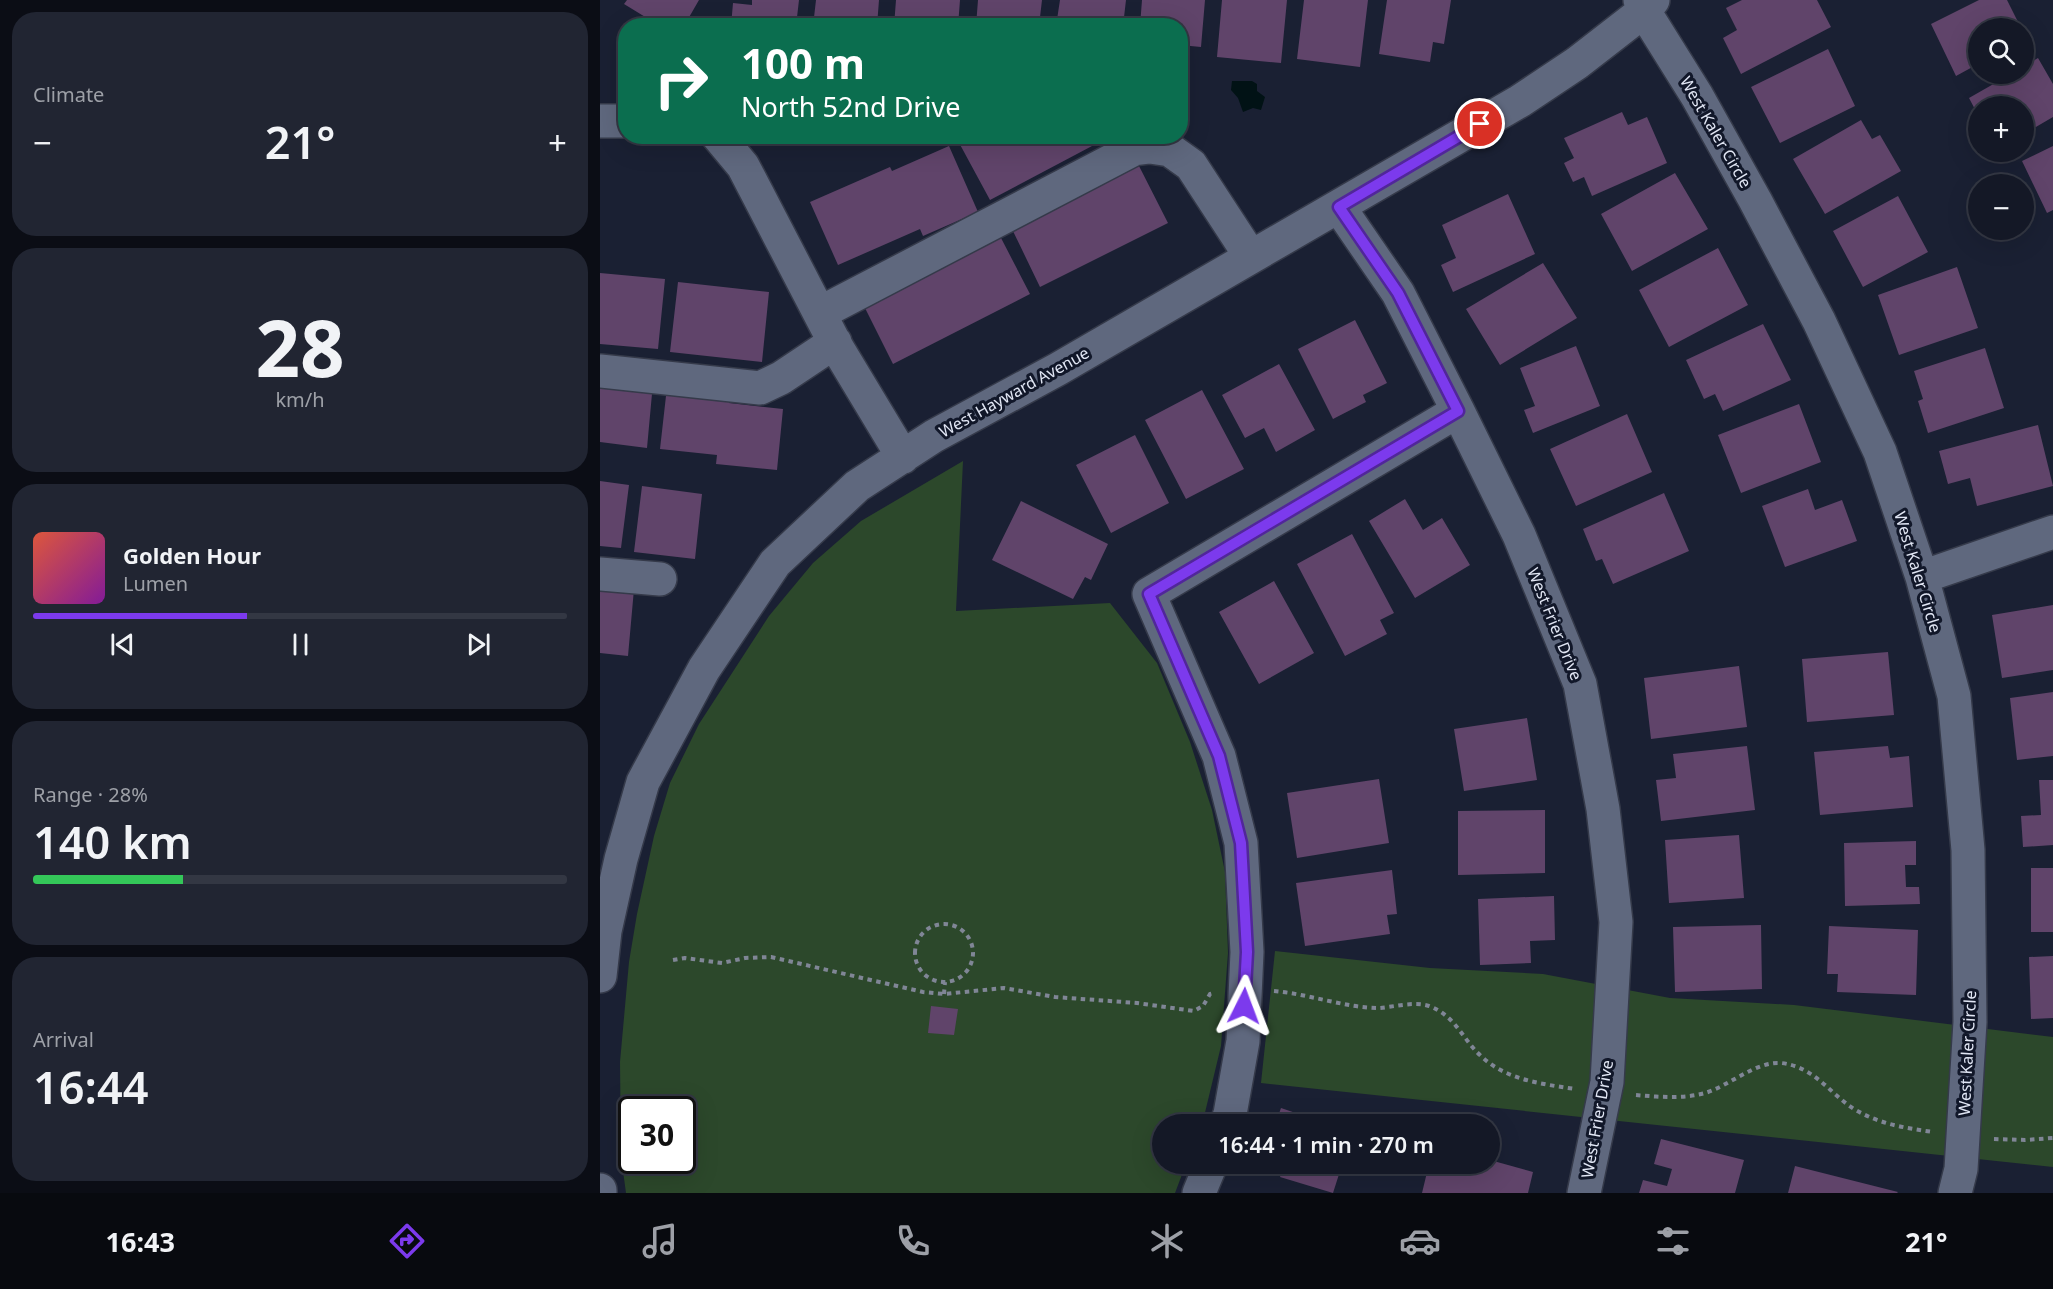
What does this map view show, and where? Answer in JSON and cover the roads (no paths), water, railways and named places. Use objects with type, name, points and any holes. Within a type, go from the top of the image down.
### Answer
[{"type":"street","name":"West Hayward Avenue","points":[[600,976],[603,931],[643,782],[704,669],[775,563],[857,486],[934,436],[1058,369],[1520,101],[1577,63],[1640,3]]},
{"type":"street","name":"West Kaler Circle","points":[[1640,3],[1755,200],[1819,321],[1880,452],[1922,577],[1954,696],[1968,850],[1971,1022],[1963,1138],[1955,1193]]},
{"type":"street","points":[[600,121],[618,122]]},
{"type":"street","points":[[725,144],[743,166],[835,342],[903,457]]},
{"type":"street","points":[[820,313],[1134,149],[1150,147],[1170,150],[1191,165],[1251,257]]},
{"type":"street","name":"West Frier Drive","points":[[1339,207],[1398,293],[1458,411],[1519,535],[1580,684],[1603,809],[1616,922],[1604,1093],[1584,1193]]},
{"type":"street","points":[[600,371],[760,388],[781,378],[835,342]]},
{"type":"street","points":[[1230,1114],[1243,1041],[1247,952],[1241,843],[1219,756],[1149,594],[1458,411]]},
{"type":"street","points":[[1922,577],[2053,532]]},
{"type":"street","points":[[600,574],[660,579]]},
{"type":"street","points":[[1199,1193],[1207,1174]]}]
